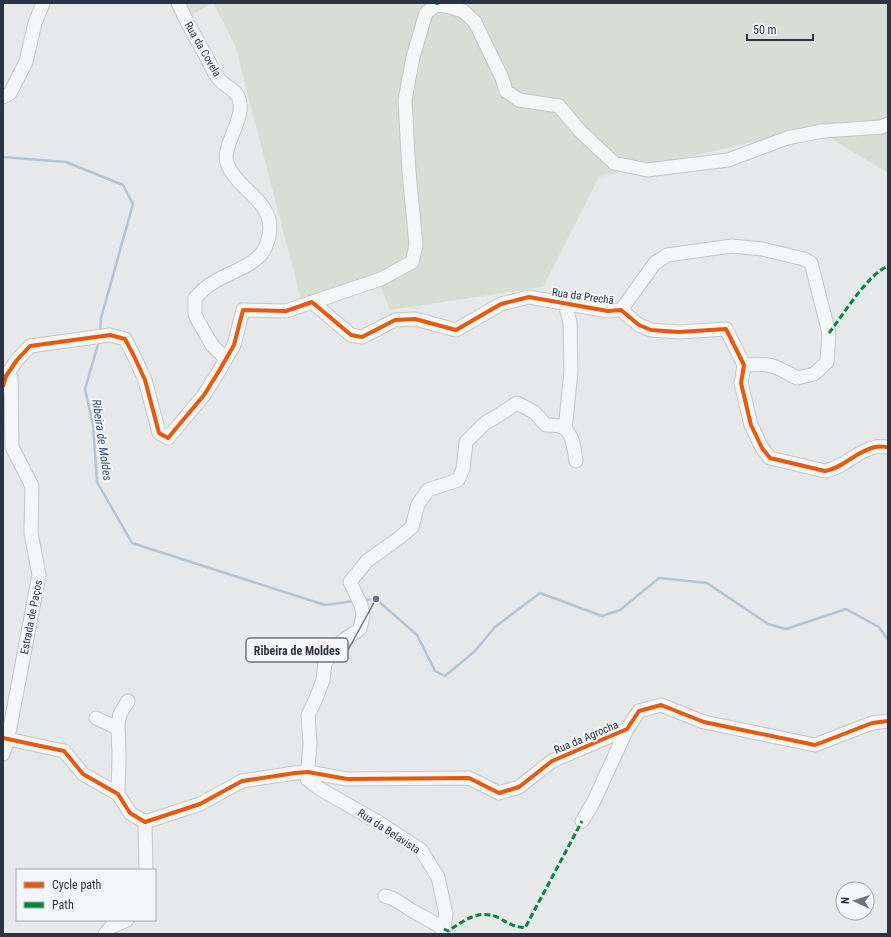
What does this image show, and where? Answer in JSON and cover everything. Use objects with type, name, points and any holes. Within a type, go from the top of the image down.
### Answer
[{"type":"street","points":[[3,97],[10,93],[26,62],[35,23],[43,3]]},
{"type":"street","name":"Rua da Covela","points":[[178,3],[184,17],[218,78],[237,95],[241,106],[235,130],[228,149],[227,162],[232,173],[260,202],[269,217],[269,235],[265,249],[254,261],[210,284],[195,298],[195,314],[198,321],[212,345],[226,359]]},
{"type":"street","points":[[312,302],[380,279],[412,262],[416,245],[409,172],[405,100],[413,57],[426,13],[436,5],[447,6],[463,11],[475,22],[502,78],[506,91],[519,100],[559,106],[580,130],[614,163],[647,170],[728,160],[787,138],[823,131],[881,126],[888,124]]},
{"type":"street","points":[[621,310],[655,263],[667,255],[732,246],[762,249],[804,259],[811,263],[829,333],[827,362],[814,374],[797,378],[776,366],[762,364],[744,365],[741,383],[751,425],[762,448],[770,458],[825,471],[834,469],[860,453],[876,447],[888,447]]},
{"type":"street","name":"Rua da Prechã","points":[[312,302],[351,335],[362,337],[395,320],[415,319],[456,330],[501,304],[529,297],[608,311],[621,310],[639,325],[651,330],[679,332],[726,329],[744,365]]},
{"type":"street","name":"Estrada de Paços","points":[[4,378],[16,360],[30,346],[110,335],[125,339],[145,380],[158,433],[168,438],[204,395],[226,359],[234,345],[244,310],[286,311],[312,302]]},
{"type":"street","points":[[565,304],[570,322],[571,372],[565,429]]},
{"type":"street","name":"Estrada de Paços","points":[[3,754],[39,575],[31,533],[32,486],[12,447],[11,378],[4,378]]},
{"type":"street","points":[[308,772],[310,744],[308,715],[320,687],[325,663],[341,642],[360,629],[363,615],[361,605],[350,582],[367,561],[412,527],[418,504],[428,490],[458,480],[463,469],[466,442],[484,423],[516,403],[534,412],[546,425],[560,426],[565,429],[572,437],[576,461]]},
{"type":"street","points":[[118,794],[119,756],[117,728],[120,714],[128,701]]},
{"type":"street","name":"Rua da Agrocha","points":[[145,822],[200,804],[242,781],[295,773],[308,772],[347,779],[469,778],[499,793],[519,786],[552,761],[627,729],[639,711],[661,705],[704,722],[815,745],[872,723],[888,721]]},
{"type":"street","points":[[96,718],[117,728]]},
{"type":"street","points":[[582,821],[593,803],[627,729]]},
{"type":"street","points":[[5,738],[64,751],[83,774],[118,794],[130,813],[145,822],[146,869]]},
{"type":"street","name":"Rua da Belavista","points":[[308,772],[307,779],[320,789],[378,822],[421,850],[438,877],[446,914],[443,932]]},
{"type":"street","points":[[386,896],[393,898],[426,917],[443,932]]},
{"type":"street","points":[[105,934],[111,927],[125,921]]},
{"type":"shaded area","points":[[184,3],[212,3],[190,16]]},
{"type":"shaded area","points":[[213,3],[888,3],[888,173],[814,128],[599,177],[543,287],[390,310],[375,273],[301,300],[235,45]]},
{"type":"waterway","name":"Ribeira de Moldes","points":[[3,157],[66,162],[123,185],[133,204],[101,318],[100,333]]},
{"type":"waterway","name":"Ribeira de Moldes","points":[[99,341],[85,389],[93,425],[97,482],[132,543],[325,605],[355,601]]},
{"type":"waterway","name":"Ribeira de Moldes","points":[[364,600],[376,599],[417,635],[435,671],[445,676],[475,651],[495,627],[540,593],[602,616],[620,610],[659,578],[707,583],[768,624],[786,629],[846,609],[879,627],[888,640]]},
{"type":"marked path","points":[[829,333],[864,286],[880,270],[888,266]]},
{"type":"marked path","points":[[444,929],[448,931],[472,917],[485,914],[492,915],[514,926],[525,928],[582,821]]},
{"type":"cycle path","points":[[3,386],[6,376],[17,360],[30,346],[110,335],[125,339],[145,380],[159,433],[168,438],[204,395],[219,371],[234,345],[243,310],[286,311],[312,302],[351,335],[362,337],[395,320],[415,319],[456,330],[501,304],[529,297],[608,311],[621,310],[639,325],[651,330],[679,332],[726,329],[744,365],[741,383],[751,425],[762,448],[770,458],[825,471],[838,467],[868,449],[888,447]]},
{"type":"cycle path","points":[[3,738],[64,751],[83,774],[118,794],[130,813],[145,822],[200,804],[242,781],[295,773],[308,772],[347,779],[469,778],[499,793],[519,787],[552,761],[627,729],[639,711],[661,705],[704,722],[815,745],[872,723],[888,721]]},
{"type":"place","name":"Ribeira de Moldes","points":[[376,599]]}]
